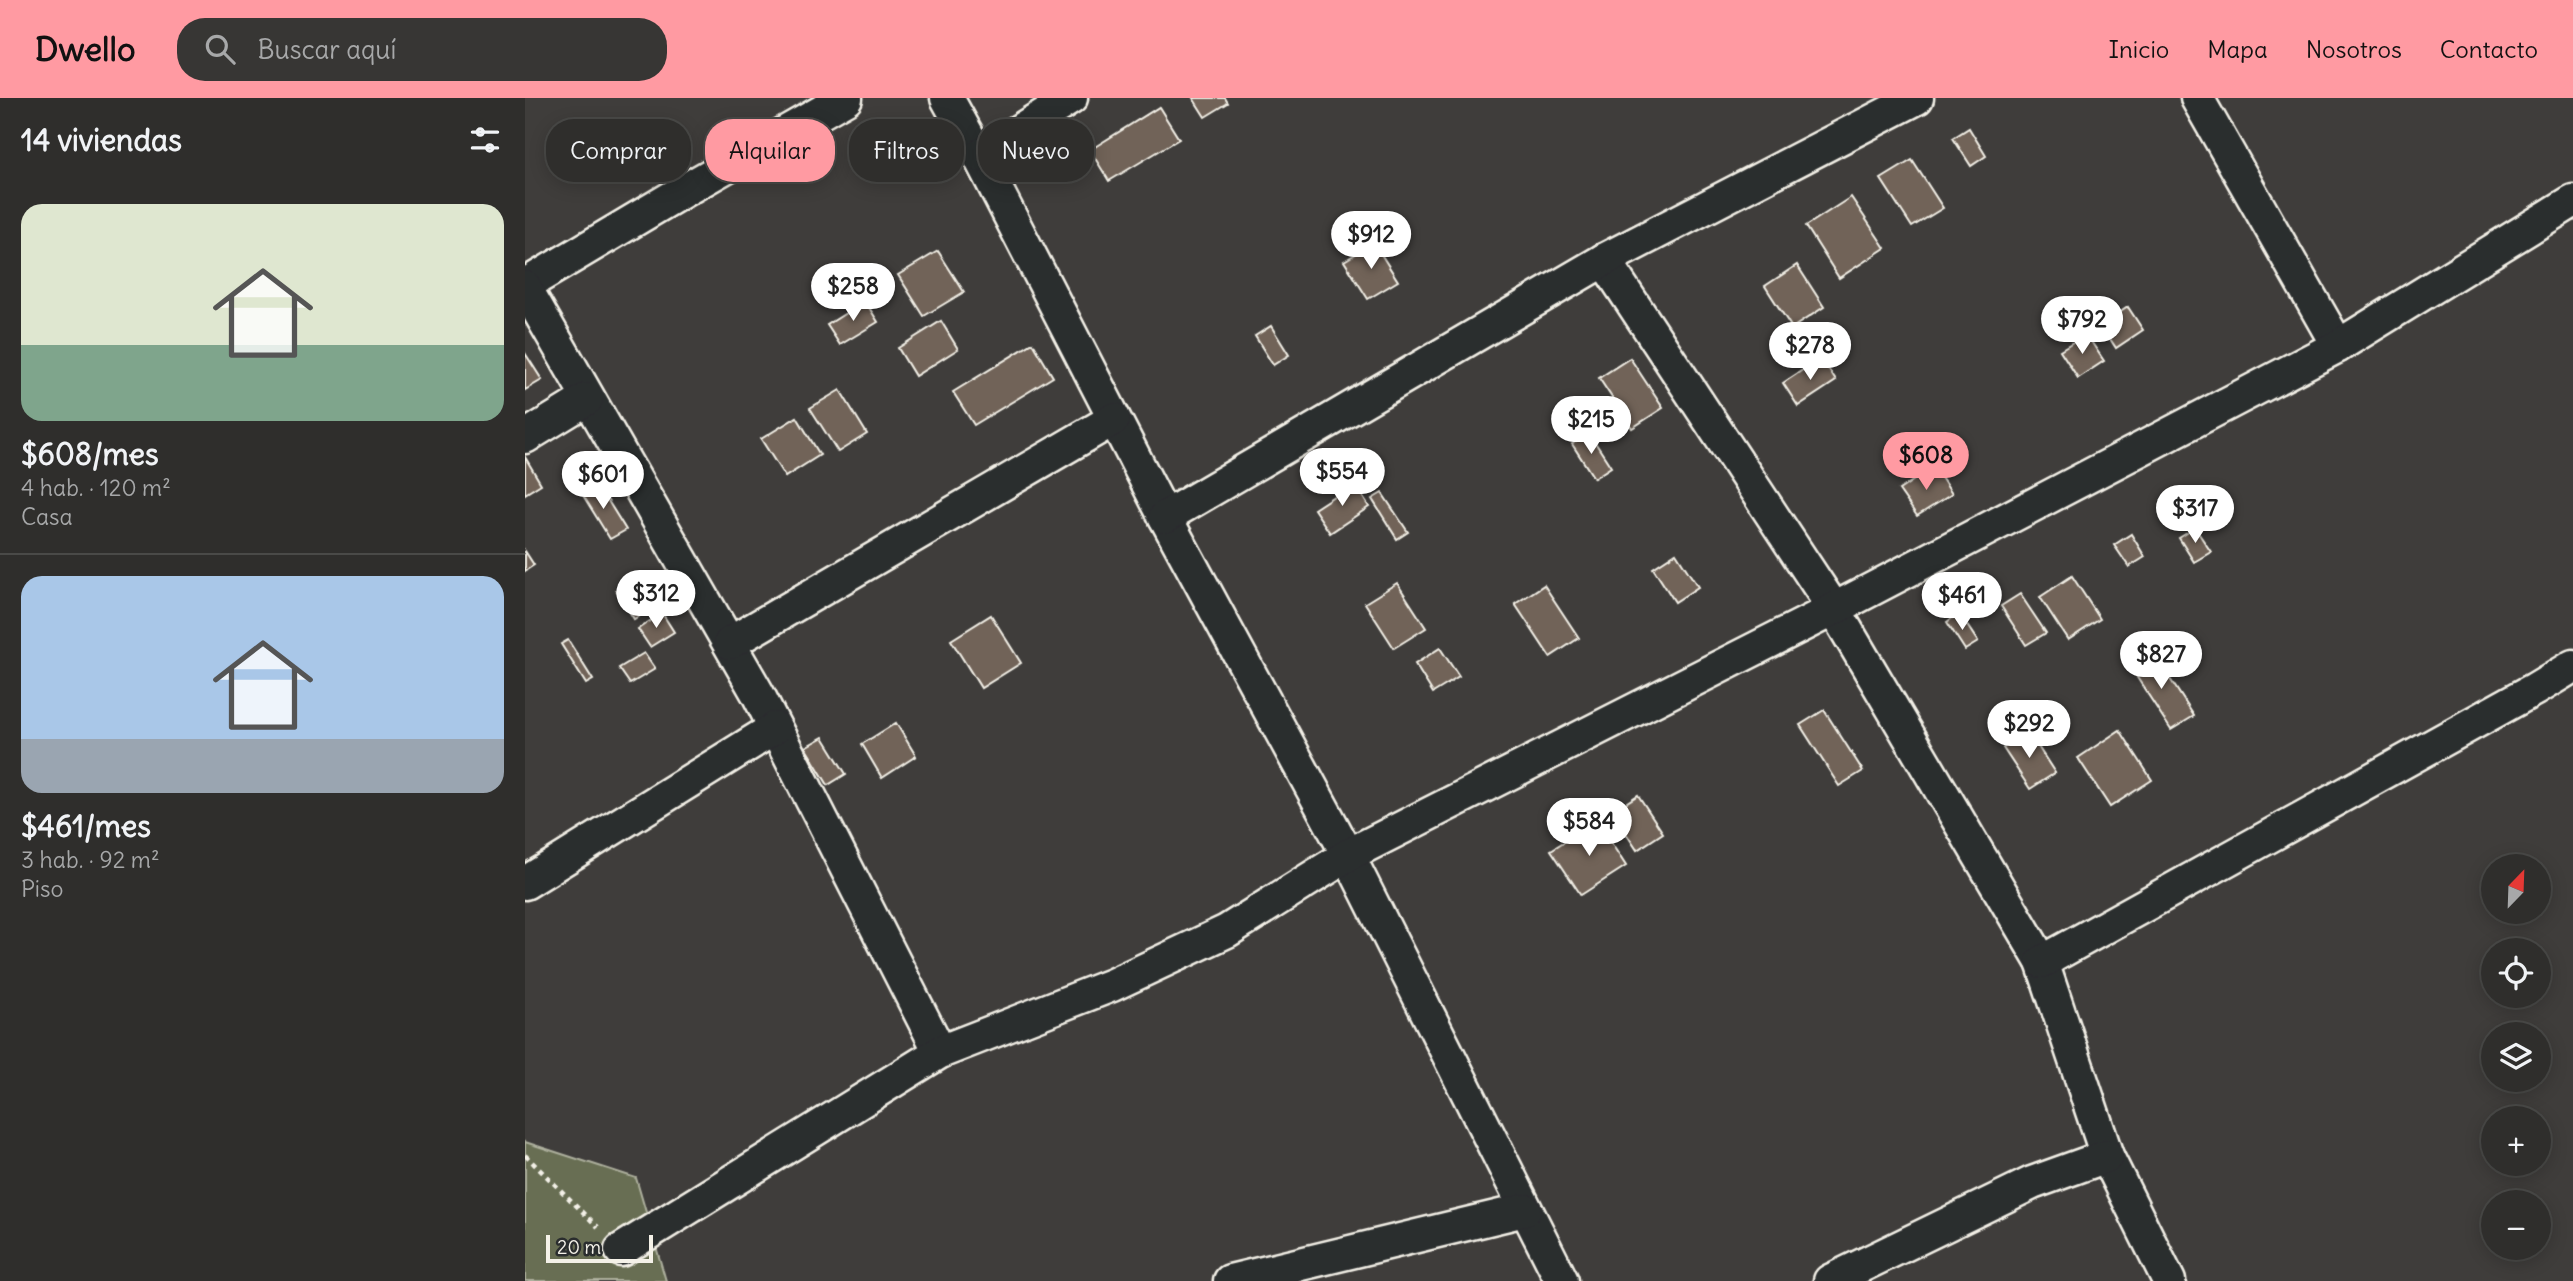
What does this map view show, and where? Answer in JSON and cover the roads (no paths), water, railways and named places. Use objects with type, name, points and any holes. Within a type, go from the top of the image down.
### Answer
[{"type":"street","points":[[846,98],[683,191],[525,286],[587,399],[730,643],[940,1052]]},
{"type":"street","points":[[947,98],[978,154]]},
{"type":"street","points":[[1038,119],[1071,98]]},
{"type":"street","points":[[1165,517],[1604,260],[1917,98]]},
{"type":"street","points":[[2197,98],[2338,346]]},
{"type":"street","points":[[992,182],[1165,517],[1348,855],[1562,1281]]},
{"type":"street","points":[[621,1250],[940,1052],[1112,985],[1227,931],[1348,855],[1834,609],[2338,346],[2573,201]]},
{"type":"street","points":[[1604,260],[1834,609],[2042,962],[2106,1156],[2169,1281]]},
{"type":"street","points":[[525,437],[587,399]]},
{"type":"street","points":[[730,643],[1114,419]]},
{"type":"street","points":[[2042,962],[2573,666]]},
{"type":"street","points":[[525,883],[775,727]]},
{"type":"street","points":[[1829,1281],[2032,1183],[2106,1156]]},
{"type":"street","points":[[1230,1281],[1525,1210]]}]
